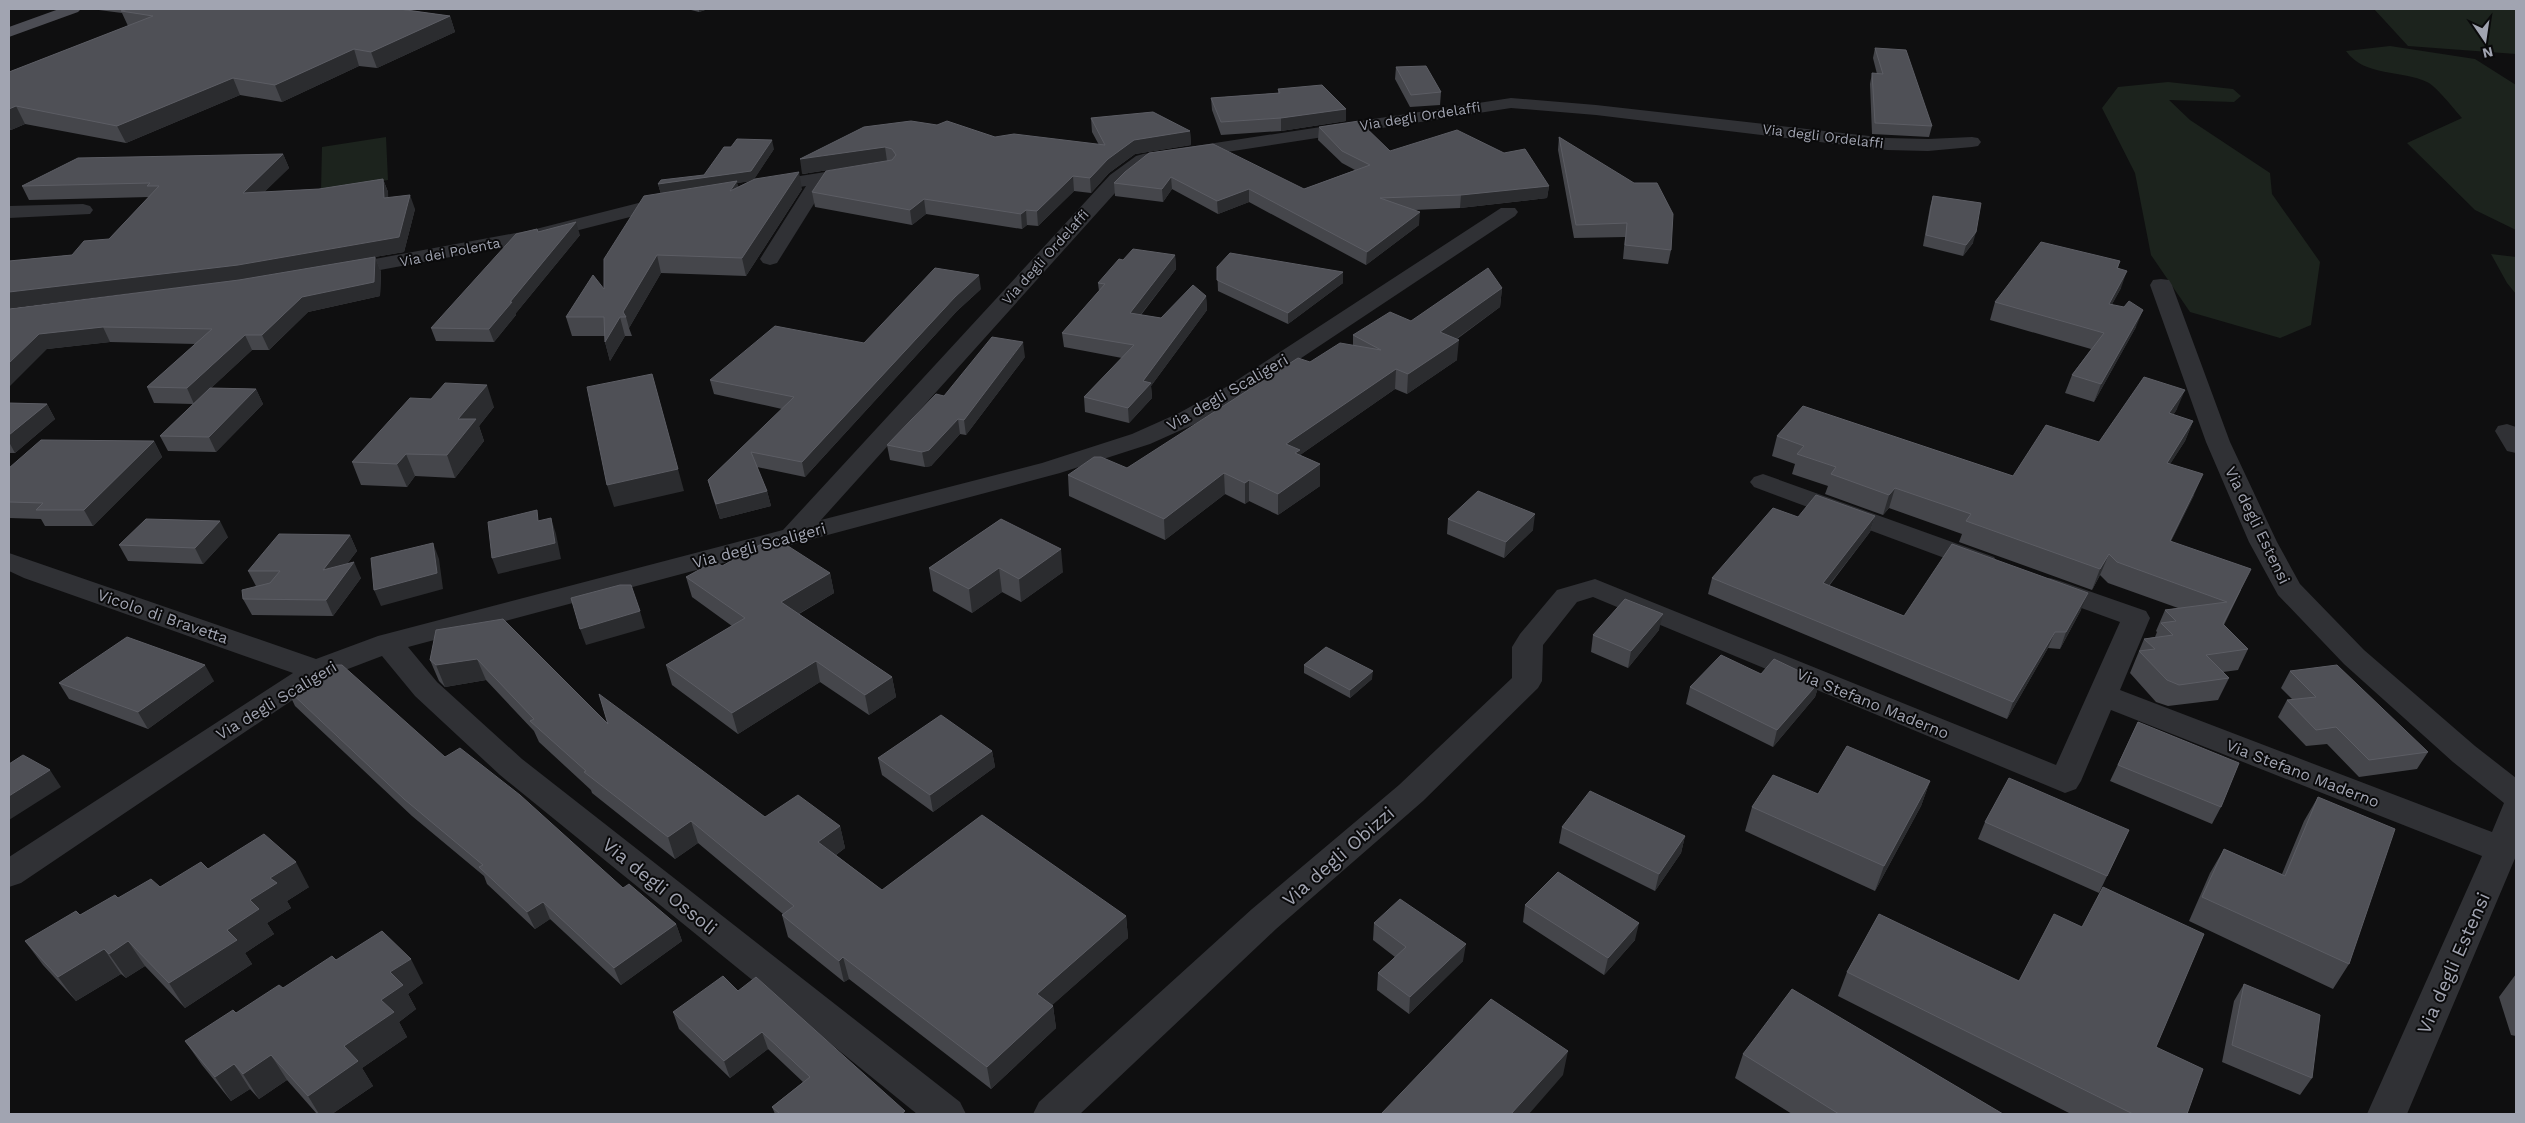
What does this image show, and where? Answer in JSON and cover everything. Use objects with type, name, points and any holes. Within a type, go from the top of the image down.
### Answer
[{"type":"main road","points":[[9,32],[73,9]]},
{"type":"street","name":"Via degli Ordelaffi","points":[[793,536],[1117,179],[1142,160],[1511,103],[1596,110],[1886,144],[1928,145],[1972,142]]},
{"type":"street","points":[[746,189],[877,170]]},
{"type":"street","points":[[770,259],[820,178]]},
{"type":"street","name":"Via dei Polenta","points":[[325,274],[561,230],[650,205],[692,197]]},
{"type":"street","points":[[9,212],[83,210]]},
{"type":"street","name":"Via degli Scaligeri","points":[[9,874],[280,694],[318,671],[388,643],[1051,468],[1164,429],[1236,390],[1508,212]]},
{"type":"street","name":"Via degli Estensi","points":[[2161,285],[2218,442],[2263,542],[2288,588],[2354,657],[2464,754],[2516,795]]},
{"type":"street","name":"Via Stefano Maderno","points":[[1595,588],[2065,781],[2136,618],[1763,482]]},
{"type":"street","name":"Vicolo di Bravetta","points":[[9,561],[34,572],[318,671]]},
{"type":"street","name":"Via degli Obizzi","points":[[1053,1114],[1264,919],[1411,792],[1527,681],[1527,647],[1534,634],[1572,592],[1595,588]]},
{"type":"street","name":"Via degli Ossoli","points":[[388,643],[437,701],[511,767],[946,1114]]},
{"type":"street","name":"Via Stefano Maderno","points":[[2103,695],[2502,850]]},
{"type":"street","name":"Via degli Estensi","points":[[2387,1114],[2502,850],[2516,811]]},
{"type":"shaded area","points":[[2374,9],[2516,9],[2516,54],[2408,46]]},
{"type":"shaded area","points":[[2390,46],[2475,59],[2516,85],[2516,230],[2475,210],[2407,143],[2462,118],[2440,93],[2427,82],[2417,78],[2384,72],[2363,65],[2346,51]]},
{"type":"shaded area","points":[[2168,82],[2233,89],[2241,96],[2234,102],[2169,100],[2190,120],[2270,173],[2272,194],[2320,262],[2311,325],[2280,338],[2190,312],[2151,255],[2135,173],[2102,108],[2118,87]]},
{"type":"shaded area","points":[[386,137],[388,180],[321,191],[322,147]]},
{"type":"shaded area","points":[[2491,254],[2516,257],[2516,294],[2507,283]]},
{"type":"building","points":[[128,9],[399,9],[450,16],[371,52],[354,49],[275,85],[233,78],[117,126],[16,106],[9,109],[9,72],[153,16],[121,11]]},
{"type":"building","points":[[1875,48],[1906,50],[1932,126],[1875,123],[1872,73],[1883,74]]},
{"type":"building","points":[[1426,66],[1441,92],[1411,95],[1396,67]]},
{"type":"building","points":[[1322,85],[1346,109],[1281,118],[1221,122],[1211,98],[1280,93],[1278,89]]},
{"type":"building","points":[[1153,112],[1190,131],[1134,140],[1108,159],[1090,178],[1073,176],[1037,211],[1026,210],[1021,214],[924,199],[910,210],[812,192],[826,171],[892,160],[896,155],[892,149],[885,147],[800,159],[864,127],[911,121],[937,125],[947,121],[995,137],[1014,134],[1105,145],[1091,118]]},
{"type":"building","points":[[1359,121],[1390,151],[1457,130],[1504,153],[1525,149],[1549,186],[1461,195],[1380,198],[1420,212],[1367,252],[1249,189],[1217,201],[1171,177],[1162,189],[1114,183],[1149,153],[1213,144],[1304,189],[1370,165],[1342,151],[1319,127]]},
{"type":"building","points":[[1559,137],[1634,183],[1657,183],[1673,214],[1671,250],[1625,245],[1627,223],[1576,225]]},
{"type":"building","points":[[737,139],[772,140],[751,171],[658,184],[661,180],[704,175],[724,147],[731,147]]},
{"type":"building","points":[[283,154],[243,193],[319,189],[383,179],[384,198],[410,195],[399,237],[238,265],[9,292],[9,261],[72,255],[84,241],[109,239],[159,186],[147,186],[150,183],[22,186],[78,158]]},
{"type":"building","points":[[799,172],[742,258],[657,255],[623,312],[626,317],[620,317],[605,342],[604,317],[566,317],[593,275],[604,289],[604,259],[644,196],[737,181],[730,191],[755,179]]},
{"type":"building","points":[[1933,196],[1981,203],[1976,232],[1966,245],[1926,235]]},
{"type":"building","points":[[576,222],[489,329],[431,328],[516,234],[537,229],[538,232]]},
{"type":"building","points":[[2041,242],[2120,261],[2117,268],[2127,271],[2109,304],[2124,307],[2129,301],[2143,310],[2101,384],[2072,375],[2104,333],[1995,302]]},
{"type":"building","points":[[1133,249],[1175,255],[1130,313],[1161,318],[1193,285],[1206,296],[1143,381],[1151,383],[1128,408],[1084,397],[1134,345],[1062,333],[1105,284],[1098,283],[1119,259],[1123,260]]},
{"type":"building","points":[[1230,253],[1343,272],[1288,313],[1217,280],[1217,267]]},
{"type":"building","points":[[375,257],[374,282],[302,297],[262,335],[245,335],[187,388],[147,387],[212,329],[103,327],[39,334],[9,363],[9,309],[239,280]]},
{"type":"building","points":[[935,268],[979,275],[955,297],[802,462],[751,452],[767,491],[716,504],[708,480],[794,397],[710,380],[775,326],[864,343]]},
{"type":"building","points":[[1488,268],[1502,288],[1440,332],[1459,340],[1408,374],[1396,369],[1286,444],[1300,450],[1295,453],[1320,464],[1278,494],[1249,480],[1245,483],[1224,473],[1164,519],[1068,475],[1094,457],[1101,457],[1127,468],[1298,358],[1310,362],[1340,343],[1381,350],[1353,335],[1390,312],[1411,321]]},
{"type":"building","points":[[992,337],[1023,342],[964,420],[958,419],[929,450],[922,452],[887,445],[936,394],[944,396]]},
{"type":"building","points":[[652,374],[678,469],[607,485],[587,387]]},
{"type":"building","points":[[2144,377],[2185,390],[2169,413],[2193,421],[2167,463],[2203,474],[2170,541],[2251,569],[2223,624],[2248,649],[2206,655],[2229,678],[2179,685],[2167,680],[2139,651],[2155,649],[2144,639],[2173,635],[2161,623],[2176,621],[2165,610],[2227,602],[2117,562],[2109,554],[2100,569],[1966,521],[1971,514],[1895,488],[1889,495],[1831,474],[1836,467],[1797,454],[1804,446],[1777,436],[1803,406],[2013,476],[2046,425],[2099,442]]},
{"type":"building","points":[[445,383],[487,385],[458,419],[476,419],[447,455],[406,454],[397,464],[352,462],[410,398],[431,399]]},
{"type":"building","points":[[210,388],[256,389],[209,437],[160,436]]},
{"type":"building","points":[[9,403],[47,404],[9,435]]},
{"type":"building","points":[[41,440],[154,441],[84,510],[36,510],[43,503],[9,502],[9,468]]},
{"type":"building","points":[[1478,491],[1535,514],[1506,542],[1448,519]]},
{"type":"building","points":[[1816,495],[1875,516],[1823,583],[1904,616],[1952,544],[2088,593],[2066,632],[2055,632],[2013,702],[1712,578],[1773,508],[1798,517]]},
{"type":"building","points":[[537,510],[538,521],[551,518],[555,543],[492,558],[488,522]]},
{"type":"building","points":[[146,519],[220,521],[195,548],[119,545]]},
{"type":"building","points":[[1001,519],[1061,549],[1019,579],[999,568],[969,589],[929,568]]},
{"type":"building","points":[[279,534],[350,535],[323,570],[354,562],[326,600],[243,599],[242,590],[270,583],[280,571],[248,571]]},
{"type":"building","points":[[774,537],[830,573],[781,602],[892,677],[865,695],[816,661],[732,713],[666,665],[745,618],[686,577],[715,561],[722,566]]},
{"type":"building","points":[[433,543],[437,573],[374,590],[371,558]]},
{"type":"building","points":[[620,585],[631,585],[640,611],[580,629],[571,598]]},
{"type":"building","points":[[1625,599],[1663,614],[1631,651],[1593,635]]},
{"type":"building","points":[[503,619],[608,724],[599,694],[765,817],[798,795],[840,826],[818,842],[882,890],[982,815],[1126,916],[1037,994],[1053,1006],[987,1067],[843,957],[839,961],[782,915],[794,906],[691,821],[668,837],[584,772],[586,771],[530,721],[534,719],[477,659],[436,665],[430,660],[436,630]]},
{"type":"building","points":[[127,637],[205,665],[138,712],[59,683]]},
{"type":"building","points":[[1326,647],[1373,671],[1350,690],[1304,665]]},
{"type":"building","points":[[1721,655],[1761,674],[1774,659],[1820,681],[1777,730],[1690,687]]},
{"type":"building","points":[[334,665],[342,665],[445,757],[460,748],[520,795],[623,888],[629,884],[676,924],[614,968],[543,902],[527,912],[479,867],[483,865],[404,799],[287,689]]},
{"type":"building","points":[[2337,665],[2428,752],[2369,760],[2336,727],[2316,730],[2287,700],[2316,697],[2290,671]]},
{"type":"building","points":[[941,715],[992,751],[930,795],[878,758]]},
{"type":"building","points":[[2138,722],[2239,763],[2221,807],[2118,765]]},
{"type":"building","points":[[1847,746],[1930,781],[1884,866],[1752,807],[1773,775],[1818,794]]},
{"type":"building","points":[[23,755],[50,770],[9,796],[9,764]]},
{"type":"building","points":[[2009,778],[2129,830],[2107,876],[1985,822]]},
{"type":"building","points":[[1590,791],[1685,836],[1659,874],[1562,827]]},
{"type":"building","points":[[2318,797],[2395,829],[2349,964],[2202,897],[2224,849],[2285,876]]},
{"type":"building","points":[[264,834],[296,862],[270,878],[277,883],[250,900],[259,909],[227,930],[237,940],[169,983],[128,941],[109,954],[104,949],[58,977],[25,941],[76,911],[80,915],[115,895],[118,898],[151,879],[160,887],[201,862],[208,869]]},
{"type":"building","points":[[1558,872],[1639,923],[1608,958],[1525,905]]},
{"type":"building","points":[[2103,887],[2204,934],[2156,1047],[2203,1069],[2187,1114],[2133,1114],[1847,972],[1879,914],[2019,981],[2054,914],[2082,927]]},
{"type":"building","points":[[1400,899],[1466,944],[1410,997],[1378,973],[1406,947],[1374,923]]},
{"type":"building","points":[[382,931],[411,959],[390,972],[403,985],[381,1000],[394,1012],[344,1046],[358,1061],[308,1096],[271,1055],[243,1074],[234,1064],[215,1077],[185,1041],[233,1010],[236,1013],[279,985],[283,988],[332,956],[336,960]]},
{"type":"building","points":[[723,976],[738,991],[756,977],[905,1111],[901,1114],[780,1114],[772,1107],[810,1077],[762,1032],[724,1061],[673,1012]]},
{"type":"building","points":[[2244,984],[2320,1015],[2312,1078],[2232,1045]]},
{"type":"building","points":[[1792,989],[2003,1114],[1839,1114],[1743,1054]]},
{"type":"building","points":[[1491,999],[1568,1051],[1511,1114],[1381,1114]]}]
